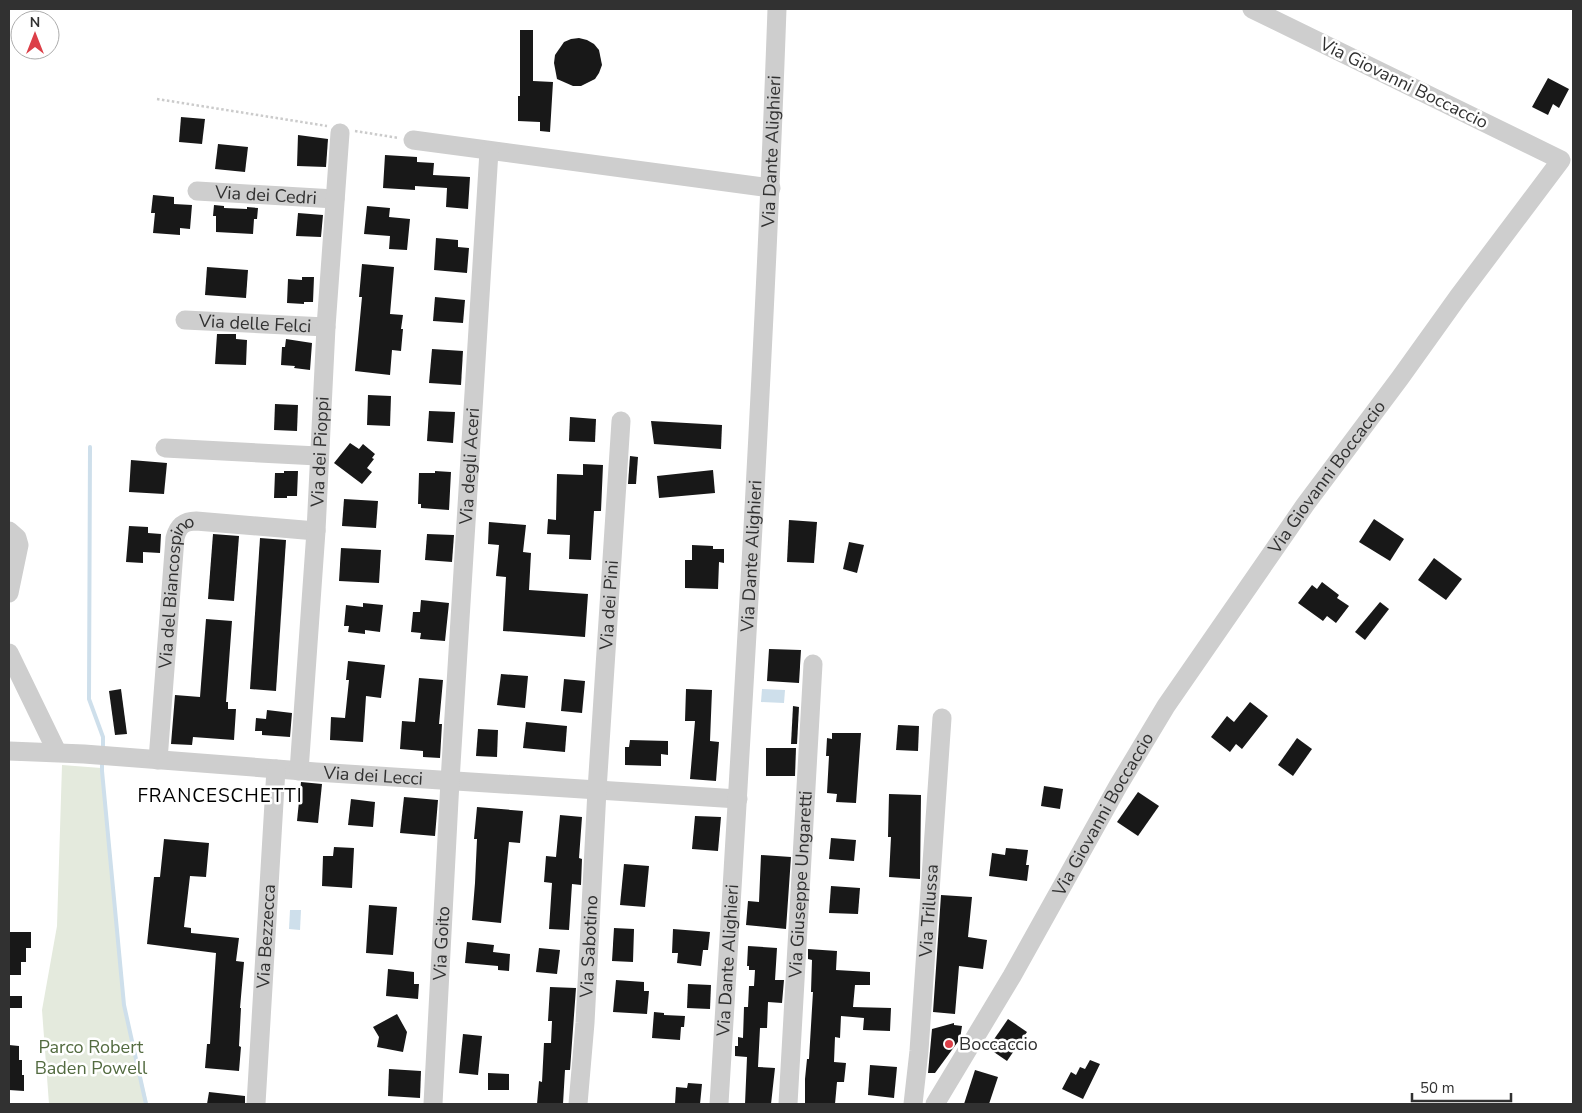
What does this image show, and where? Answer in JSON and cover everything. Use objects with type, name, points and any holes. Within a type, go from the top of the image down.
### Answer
[{"type":"street","name":"Via Dante Alighieri","points":[[719,1104],[738,798],[770,188],[777,9]]},
{"type":"street","name":"Via Giovanni Boccaccio","points":[[935,1104],[1008,983],[1118,786],[1166,706],[1305,506],[1458,296],[1567,158],[1252,9]]},
{"type":"street","name":"Via dei Pioppi","points":[[300,771],[316,531],[318,456],[326,326],[335,199],[343,130]]},
{"type":"street","points":[[412,140],[770,188]]},
{"type":"street","name":"Via degli Aceri","points":[[450,781],[488,150]]},
{"type":"street","name":"Via dei Cedri","points":[[197,191],[335,199]]},
{"type":"street","name":"Via delle Felci","points":[[185,320],[326,326]]},
{"type":"street","name":"Via dei Pini","points":[[598,790],[621,421]]},
{"type":"street","points":[[165,448],[318,456]]},
{"type":"street","name":"Via del Biancospino","points":[[158,760],[175,538],[180,527],[184,523],[196,521],[316,531]]},
{"type":"street","points":[[9,592],[19,549],[13,535]]},
{"type":"street","points":[[9,653],[57,752]]},
{"type":"street","name":"Via Giuseppe Ungaretti","points":[[788,1104],[813,664]]},
{"type":"street","name":"Via Trilussa","points":[[913,1104],[920,1042],[942,718]]},
{"type":"street","name":"Via dei Lecci","points":[[9,751],[57,752],[300,771],[738,798]]},
{"type":"street","name":"Via Bezzecca","points":[[256,1104],[276,769]]},
{"type":"street","name":"Via Goito","points":[[433,1104],[450,781]]},
{"type":"street","name":"Via Sabotino","points":[[578,1104],[585,1023],[598,790]]},
{"type":"path","points":[[157,99],[412,140]]},
{"type":"green space","name":"Parco Robert Baden Powell","points":[[62,765],[101,768],[124,1005],[148,1104],[49,1104],[42,1010],[57,926]]},
{"type":"water","points":[[762,689],[785,690],[784,703],[761,702]]},
{"type":"water","points":[[290,910],[301,910],[300,930],[289,929]]},
{"type":"building","points":[[520,30],[533,30],[533,81],[553,82],[550,132],[540,131],[540,122],[518,121]]},
{"type":"building","points":[[579,38],[594,44],[599,50],[602,65],[595,79],[581,86],[573,86],[557,79],[554,63],[555,55],[564,42]]},
{"type":"building","points":[[1548,78],[1569,89],[1559,108],[1553,104],[1548,115],[1532,107]]},
{"type":"building","points":[[181,117],[205,119],[202,144],[179,142]]},
{"type":"building","points":[[298,135],[328,139],[326,167],[297,166]]},
{"type":"building","points":[[218,144],[248,147],[245,172],[215,169]]},
{"type":"building","points":[[385,155],[417,157],[417,162],[434,163],[433,175],[470,177],[468,209],[446,207],[447,188],[415,186],[415,190],[383,188]]},
{"type":"building","points":[[153,195],[174,197],[174,204],[192,205],[190,229],[180,228],[180,235],[153,233],[155,213],[151,213]]},
{"type":"building","points":[[214,205],[224,206],[224,208],[258,208],[257,219],[254,219],[253,234],[216,232],[216,216],[213,216]]},
{"type":"building","points":[[367,206],[390,208],[389,217],[410,219],[407,250],[389,249],[390,236],[364,234]]},
{"type":"building","points":[[298,213],[323,215],[321,237],[296,236]]},
{"type":"building","points":[[436,238],[458,240],[458,247],[469,248],[467,273],[434,270]]},
{"type":"building","points":[[362,264],[394,267],[390,314],[403,315],[401,329],[403,329],[401,351],[392,350],[390,375],[355,371],[362,297],[359,297]]},
{"type":"building","points":[[207,267],[248,270],[246,298],[205,295]]},
{"type":"building","points":[[302,277],[314,277],[313,302],[304,302],[304,304],[287,303],[288,279],[302,280]]},
{"type":"building","points":[[435,297],[465,300],[463,323],[433,321]]},
{"type":"building","points":[[217,334],[236,334],[236,339],[247,340],[246,365],[215,364]]},
{"type":"building","points":[[286,339],[312,343],[310,370],[281,365],[282,347],[285,347]]},
{"type":"building","points":[[432,349],[463,351],[461,385],[429,383]]},
{"type":"building","points":[[368,395],[391,396],[390,426],[367,425]]},
{"type":"building","points":[[275,404],[298,405],[297,431],[274,430]]},
{"type":"building","points":[[429,411],[455,412],[453,443],[427,441]]},
{"type":"building","points":[[570,417],[596,419],[595,442],[569,441]]},
{"type":"building","points":[[651,421],[722,425],[721,449],[654,444]]},
{"type":"building","points":[[350,443],[359,449],[363,444],[375,454],[372,458],[374,459],[367,468],[372,472],[362,484],[334,463]]},
{"type":"building","points":[[630,456],[638,457],[636,484],[628,484]]},
{"type":"building","points":[[131,460],[167,463],[164,494],[129,492]]},
{"type":"building","points":[[583,464],[603,465],[601,511],[594,511],[591,560],[569,559],[570,535],[547,534],[548,519],[556,520],[557,474],[583,475]]},
{"type":"building","points":[[713,470],[715,493],[659,498],[657,476]]},
{"type":"building","points":[[284,471],[298,471],[297,496],[274,498],[275,473],[284,473]]},
{"type":"building","points":[[435,471],[451,472],[449,510],[421,508],[421,504],[418,504],[419,473],[435,473]]},
{"type":"building","points":[[344,499],[378,501],[376,528],[342,526]]},
{"type":"building","points":[[1374,519],[1404,539],[1390,561],[1359,542]]},
{"type":"building","points":[[789,520],[817,522],[814,563],[787,562]]},
{"type":"building","points":[[489,522],[526,525],[523,552],[531,553],[529,590],[588,594],[585,637],[503,631],[506,577],[496,576],[499,545],[488,544]]},
{"type":"building","points":[[129,526],[148,527],[148,533],[161,534],[160,553],[143,552],[143,563],[126,562]]},
{"type":"building","points":[[213,534],[239,536],[234,601],[208,599]]},
{"type":"building","points":[[427,534],[454,535],[452,562],[425,560]]},
{"type":"building","points":[[260,538],[286,540],[276,691],[250,689]]},
{"type":"building","points":[[849,542],[864,545],[857,573],[843,569]]},
{"type":"building","points":[[692,545],[713,546],[713,549],[724,549],[724,563],[719,562],[718,589],[685,588],[685,560],[692,560]]},
{"type":"building","points":[[341,548],[381,550],[379,583],[339,581]]},
{"type":"building","points":[[1434,558],[1462,579],[1446,600],[1418,580]]},
{"type":"building","points":[[1322,582],[1339,595],[1337,598],[1349,606],[1336,623],[1327,616],[1323,621],[1298,603],[1312,585],[1317,589]]},
{"type":"building","points":[[421,600],[449,603],[445,641],[420,639],[421,633],[411,632],[413,612],[420,612]]},
{"type":"building","points":[[1380,602],[1389,609],[1365,640],[1355,632]]},
{"type":"building","points":[[363,603],[383,605],[380,632],[365,630],[365,634],[348,632],[349,626],[344,626],[346,605],[363,607]]},
{"type":"building","points":[[206,619],[232,621],[226,702],[228,702],[228,709],[236,709],[234,740],[193,737],[192,745],[171,744],[175,695],[200,697]]},
{"type":"building","points":[[769,649],[801,650],[799,683],[767,681]]},
{"type":"building","points":[[348,661],[385,665],[381,698],[366,696],[363,742],[330,740],[331,717],[345,718],[349,680],[346,680]]},
{"type":"building","points":[[501,674],[528,676],[525,708],[497,705]]},
{"type":"building","points":[[419,678],[443,680],[439,724],[442,724],[440,758],[423,757],[423,751],[400,749],[402,721],[415,722]]},
{"type":"building","points":[[564,679],[585,681],[582,713],[561,711]]},
{"type":"building","points":[[121,689],[127,734],[115,735],[109,691]]},
{"type":"building","points":[[686,689],[712,690],[710,741],[719,742],[716,781],[690,779],[695,721],[685,721]]},
{"type":"building","points":[[1250,702],[1268,716],[1242,749],[1236,744],[1230,752],[1211,737],[1227,716],[1234,722]]},
{"type":"building","points":[[793,706],[799,707],[797,744],[791,744]]},
{"type":"building","points":[[267,710],[292,713],[290,737],[262,735],[262,731],[255,731],[256,718],[266,719]]},
{"type":"building","points":[[526,722],[567,726],[565,752],[523,748]]},
{"type":"building","points":[[898,725],[919,726],[918,751],[896,750]]},
{"type":"building","points":[[478,729],[498,730],[497,757],[476,756]]},
{"type":"building","points":[[832,733],[861,733],[856,803],[836,802],[837,794],[827,793],[829,756],[826,756],[827,738],[832,739]]},
{"type":"building","points":[[1297,738],[1312,749],[1293,776],[1278,765]]},
{"type":"building","points":[[630,740],[668,741],[668,755],[661,754],[661,766],[625,765],[625,747],[629,747]]},
{"type":"building","points":[[766,748],[796,748],[795,776],[766,776]]},
{"type":"building","points":[[301,782],[322,784],[318,823],[297,821]]},
{"type":"building","points":[[1044,786],[1063,789],[1060,809],[1041,806]]},
{"type":"building","points":[[1138,792],[1159,806],[1138,836],[1117,822]]},
{"type":"building","points":[[889,794],[921,795],[920,879],[889,877],[891,837],[888,837]]},
{"type":"building","points":[[404,797],[438,800],[435,836],[400,833]]},
{"type":"building","points":[[351,799],[375,802],[373,827],[348,825]]},
{"type":"building","points":[[477,807],[523,811],[520,843],[509,842],[501,923],[472,920],[477,839],[474,839]]},
{"type":"building","points":[[560,815],[582,817],[579,858],[582,859],[581,885],[572,884],[569,930],[549,929],[552,883],[544,882],[546,856],[556,857]]},
{"type":"building","points":[[695,816],[721,817],[718,851],[692,849]]},
{"type":"building","points":[[831,838],[856,840],[854,861],[829,859]]},
{"type":"building","points":[[164,839],[209,843],[206,877],[190,876],[184,927],[191,928],[191,933],[239,938],[236,961],[244,962],[240,1008],[239,1046],[241,1047],[239,1071],[205,1068],[207,1044],[210,1044],[216,953],[147,944],[154,877],[160,877]]},
{"type":"building","points":[[334,847],[354,848],[352,888],[322,886],[323,856],[333,856]]},
{"type":"building","points":[[1006,848],[1028,850],[1026,865],[1029,865],[1027,881],[989,876],[992,853],[1005,855]]},
{"type":"building","points":[[761,855],[791,857],[786,929],[746,925],[748,901],[759,902]]},
{"type":"building","points":[[624,864],[649,866],[645,907],[620,905]]},
{"type":"building","points":[[831,886],[860,888],[858,914],[829,913]]},
{"type":"building","points":[[941,895],[972,897],[968,937],[987,940],[983,969],[959,966],[955,1014],[933,1012]]},
{"type":"building","points":[[369,905],[397,907],[393,955],[366,953]]},
{"type":"building","points":[[614,928],[634,929],[633,962],[612,961]]},
{"type":"building","points":[[673,929],[710,932],[708,950],[703,950],[701,966],[677,963],[678,953],[672,953]]},
{"type":"building","points":[[9,932],[31,932],[31,948],[26,948],[26,962],[21,962],[21,975],[9,975]]},
{"type":"building","points":[[467,942],[494,945],[493,952],[510,954],[509,971],[498,970],[498,966],[465,963]]},
{"type":"building","points":[[748,946],[777,948],[775,980],[784,980],[782,1003],[768,1002],[767,1028],[760,1028],[758,1067],[775,1068],[771,1104],[745,1104],[747,1057],[735,1056],[735,1046],[738,1046],[738,1037],[743,1038],[744,1007],[748,1007],[749,986],[754,986],[755,970],[749,970],[749,966],[747,966]]},
{"type":"building","points":[[539,948],[560,950],[557,974],[536,972]]},
{"type":"building","points":[[808,949],[837,951],[836,970],[870,972],[870,985],[855,985],[853,1007],[891,1008],[890,1031],[863,1030],[864,1018],[841,1016],[840,1038],[835,1037],[834,1062],[846,1063],[844,1082],[837,1082],[835,1104],[805,1104],[805,1079],[807,1059],[809,1059],[813,992],[811,992],[812,960],[808,959]]},
{"type":"building","points":[[388,969],[414,972],[414,984],[419,984],[418,999],[386,996]]},
{"type":"building","points":[[616,980],[644,982],[644,991],[649,991],[647,1014],[613,1012]]},
{"type":"building","points":[[688,984],[711,985],[710,1009],[687,1008]]},
{"type":"building","points":[[550,987],[576,988],[570,1070],[565,1070],[563,1104],[537,1104],[539,1081],[542,1082],[544,1043],[551,1043],[552,1021],[548,1021]]},
{"type":"building","points":[[9,996],[22,996],[22,1008],[9,1008]]},
{"type":"building","points":[[654,1012],[664,1013],[664,1015],[685,1016],[684,1027],[681,1027],[680,1040],[652,1038]]},
{"type":"building","points":[[397,1014],[407,1032],[403,1052],[377,1047],[379,1037],[373,1027]]},
{"type":"building","points":[[1008,1019],[1027,1032],[1007,1061],[988,1048]]},
{"type":"building","points":[[954,1023],[954,1025],[962,1026],[960,1039],[935,1073],[928,1073],[932,1029]]},
{"type":"building","points":[[463,1034],[482,1036],[478,1075],[459,1073]]},
{"type":"building","points":[[9,1045],[19,1046],[19,1060],[22,1060],[22,1075],[24,1075],[24,1091],[9,1090]]},
{"type":"building","points":[[1090,1060],[1100,1064],[1083,1099],[1062,1089],[1071,1072],[1076,1075],[1080,1067],[1085,1069]]},
{"type":"building","points":[[870,1065],[897,1067],[894,1098],[868,1095]]},
{"type":"building","points":[[389,1069],[421,1071],[420,1098],[388,1096]]},
{"type":"building","points":[[975,1070],[998,1077],[989,1104],[964,1104]]},
{"type":"building","points":[[488,1073],[509,1074],[509,1090],[488,1090]]},
{"type":"building","points":[[688,1083],[702,1084],[700,1104],[675,1104],[676,1087],[687,1088]]},
{"type":"building","points":[[209,1092],[245,1096],[245,1104],[207,1104]]},
{"type":"waterway","points":[[90,447],[89,699],[103,737],[103,749]]},
{"type":"waterway","points":[[102,761],[124,1005],[146,1104]]},
{"type":"place","name":"Boccaccio","points":[[949,1044]]},
{"type":"district","name":"FRANCESCHETTI","points":[[220,795]]}]
